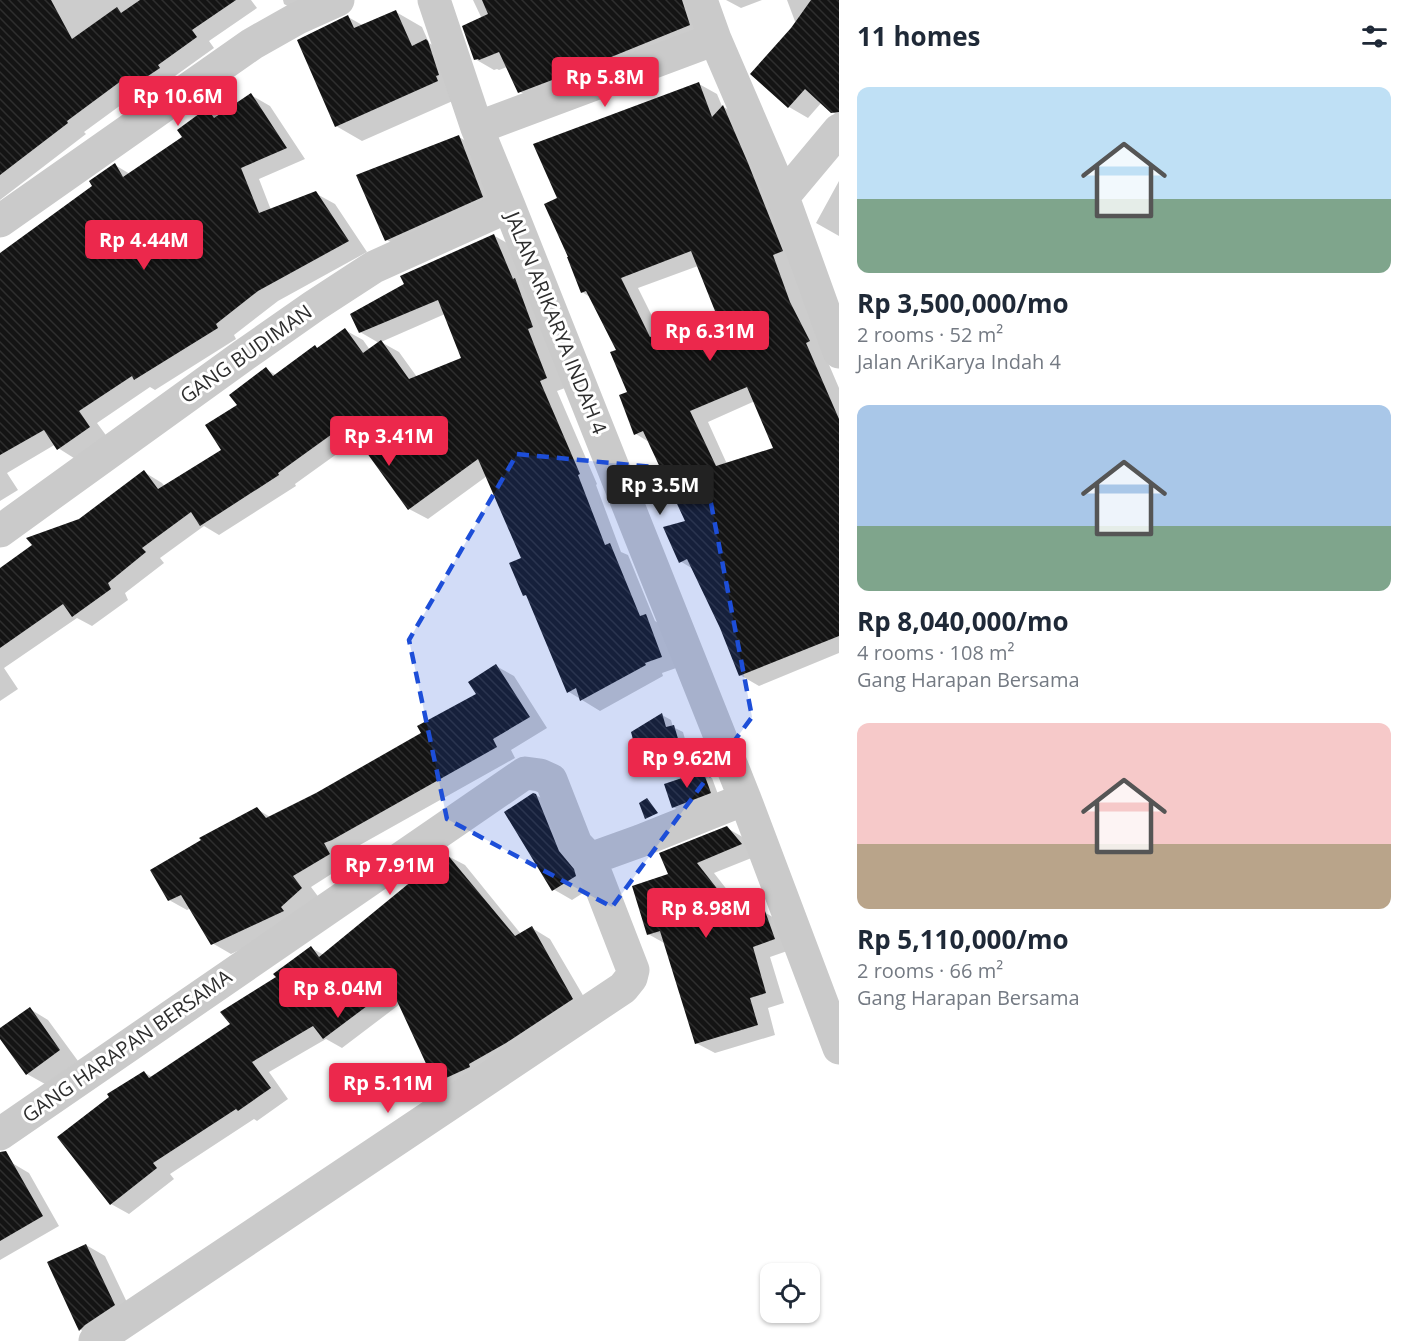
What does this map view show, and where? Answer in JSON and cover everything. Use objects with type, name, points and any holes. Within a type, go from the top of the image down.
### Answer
[{"type":"street","points":[[0,222],[252,44],[298,18],[338,0]]},
{"type":"street","name":"JALAN ARIKARYA INDAH 4","points":[[434,0],[477,129],[745,799],[839,1048]]},
{"type":"street","points":[[701,0],[715,39],[783,197],[839,352]]},
{"type":"street","points":[[477,129],[715,39]]},
{"type":"street","points":[[783,197],[839,130]]},
{"type":"street","name":"GANG BUDIMAN","points":[[0,531],[244,355],[374,267],[509,206]]},
{"type":"street","name":"GANG HARAPAN BERSAMA","points":[[0,1134],[525,773],[540,774],[551,780],[576,844],[590,859]]},
{"type":"street","points":[[95,1341],[623,988],[631,978],[633,970],[590,859],[745,799]]},
{"type":"highlighted area","points":[[517,454],[705,472],[752,717],[612,907],[447,819],[409,640]]},
{"type":"building","points":[[0,0],[51,0],[72,39],[117,7],[121,13],[140,0],[236,0],[192,30],[197,37],[158,65],[160,68],[127,90],[121,81],[0,175]]},
{"type":"building","points":[[482,0],[682,0],[690,25],[518,93],[499,52],[474,60],[462,26],[488,14]]},
{"type":"building","points":[[811,0],[839,0],[839,112],[831,113],[805,89],[788,108],[750,74],[791,28]]},
{"type":"building","points":[[396,10],[412,46],[426,39],[428,41],[439,75],[436,76],[438,81],[335,127],[297,40],[348,15],[354,28]]},
{"type":"building","points":[[699,82],[712,117],[723,105],[783,251],[773,255],[790,302],[810,341],[806,343],[839,419],[839,636],[739,676],[720,628],[687,559],[679,563],[663,527],[685,521],[643,431],[634,435],[619,395],[627,392],[610,352],[616,350],[586,291],[581,293],[568,257],[544,204],[557,198],[533,144]],"holes":[[[691,251],[715,311],[650,337],[621,278]],[[747,387],[773,448],[716,466],[690,411]]]},
{"type":"building","points":[[251,93],[287,148],[241,168],[259,213],[316,191],[349,241],[258,291],[216,324],[218,328],[134,380],[132,376],[79,411],[90,427],[57,450],[44,430],[0,455],[0,253],[92,186],[89,181],[115,163],[123,177],[182,137],[177,130],[207,108],[214,118]]},
{"type":"building","points":[[459,135],[483,197],[385,241],[356,175]]},
{"type":"building","points":[[494,234],[513,279],[515,278],[533,327],[528,329],[547,378],[540,381],[580,474],[578,475],[605,545],[610,543],[640,616],[646,614],[662,657],[645,663],[646,665],[580,701],[576,688],[567,693],[526,595],[523,596],[509,563],[521,558],[478,459],[408,510],[346,424],[278,473],[279,475],[200,526],[191,512],[142,548],[146,552],[108,583],[111,589],[72,617],[63,604],[0,648],[0,568],[32,545],[26,538],[79,519],[144,470],[158,489],[221,450],[205,425],[237,405],[229,395],[266,367],[273,376],[315,345],[317,348],[345,328],[363,353],[381,340],[409,379],[461,358],[438,300],[359,333],[350,314],[404,284],[400,276]]},
{"type":"building","points":[[496,664],[530,717],[493,739],[497,747],[324,843],[330,854],[293,876],[302,888],[281,907],[284,911],[211,945],[181,895],[168,901],[150,870],[201,840],[199,838],[257,807],[266,818],[316,793],[421,733],[417,726],[476,694],[468,682]]},
{"type":"building","points":[[662,713],[666,727],[674,725],[684,759],[641,770],[631,732]]},
{"type":"building","points":[[703,771],[711,793],[672,808],[664,784]]},
{"type":"building","points":[[533,793],[536,794],[559,851],[574,869],[576,876],[552,891],[504,812]]},
{"type":"building","points":[[647,798],[658,813],[645,819],[639,803]]},
{"type":"building","points":[[727,826],[742,844],[697,863],[741,919],[765,911],[775,939],[753,947],[766,993],[750,998],[758,1025],[695,1044],[660,931],[647,935],[632,886],[668,874],[659,853]]},
{"type":"building","points":[[446,853],[515,936],[532,926],[573,999],[506,1043],[469,1064],[470,1067],[435,1083],[391,988],[323,1039],[313,1026],[252,1062],[271,1088],[153,1163],[157,1168],[110,1205],[57,1137],[109,1097],[107,1094],[144,1071],[149,1078],[230,1024],[220,1012],[276,977],[273,974],[311,946],[319,957]]},
{"type":"building","points":[[30,1007],[60,1050],[26,1075],[0,1039],[0,1028]]},
{"type":"building","points":[[6,1151],[43,1216],[0,1241],[0,1152]]},
{"type":"building","points":[[86,1244],[115,1305],[79,1331],[47,1262]]}]
